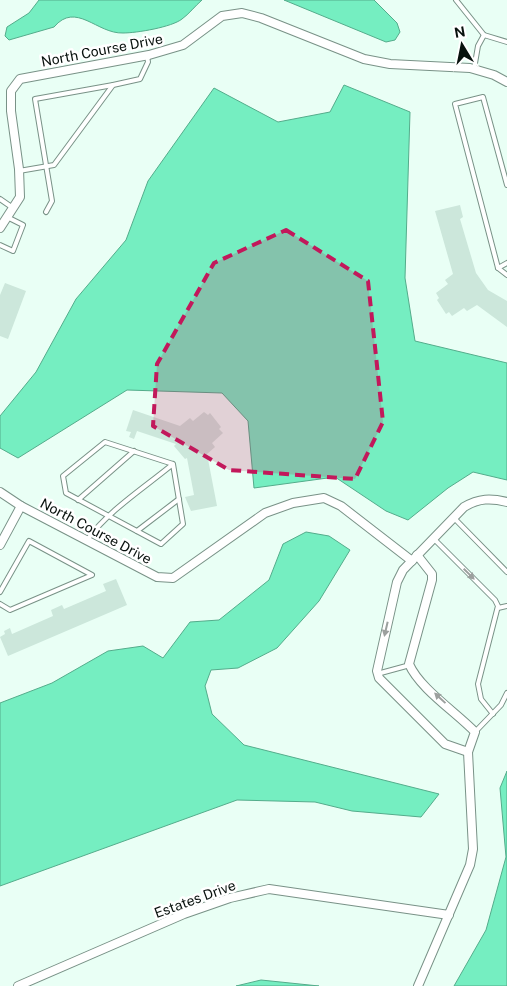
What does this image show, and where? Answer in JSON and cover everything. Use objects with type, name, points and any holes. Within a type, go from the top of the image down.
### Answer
[{"type":"street","name":"North Course Drive","points":[[0,228],[20,197],[20,171],[11,111],[11,91],[20,79],[147,56],[183,45],[222,16],[242,13],[364,59],[390,64],[474,69],[494,75],[507,82]]},
{"type":"street","name":"North Course Drive","points":[[0,492],[21,506],[157,577],[173,578],[265,513],[293,504],[324,498],[341,506],[414,558],[432,574],[410,665]]},
{"type":"street","points":[[468,752],[445,744],[377,674],[397,582],[414,558],[473,502],[486,499],[507,502]]},
{"type":"street","points":[[0,545],[21,506]]},
{"type":"street","points":[[410,665],[425,685],[475,732],[468,752],[473,848],[466,879],[418,986]]},
{"type":"street","name":"Estates Drive","points":[[18,986],[184,914],[230,898],[269,889],[449,915]]},
{"type":"lane","points":[[456,0],[484,35],[507,42]]},
{"type":"lane","points":[[474,69],[478,46],[484,35]]},
{"type":"lane","points":[[46,212],[52,201],[36,99],[140,79],[148,62],[147,56]]},
{"type":"lane","points":[[20,171],[54,164],[113,84]]},
{"type":"lane","points":[[507,185],[483,97],[455,104],[498,268],[507,275]]},
{"type":"lane","points":[[0,199],[14,208]]},
{"type":"lane","points":[[0,245],[13,251],[23,225],[8,217]]},
{"type":"lane","points":[[498,268],[507,263]]},
{"type":"lane","points":[[105,442],[173,464],[183,524],[160,544],[66,493],[63,476],[105,442]]},
{"type":"lane","points":[[78,500],[134,451]]},
{"type":"lane","points":[[87,540],[97,527],[173,464]]},
{"type":"lane","points":[[137,531],[179,499]]},
{"type":"lane","points":[[454,518],[507,572]]},
{"type":"lane","points":[[434,539],[495,600],[498,608],[478,684],[481,699],[493,714]]},
{"type":"lane","points":[[0,591],[29,541],[92,575],[10,610],[0,604]]},
{"type":"lane","points":[[498,608],[507,606]]},
{"type":"lane","points":[[377,674],[410,665]]},
{"type":"lane","points":[[475,732],[493,714],[507,693]]},
{"type":"highlighted area","points":[[286,230],[368,281],[383,422],[355,479],[229,470],[153,426],[157,364],[214,263]]},
{"type":"shaded area","points":[[39,0],[202,0],[182,19],[171,25],[154,29],[129,33],[113,32],[79,18],[70,17],[62,20],[54,27],[9,40],[5,36],[7,27],[29,13]]},
{"type":"shaded area","points":[[284,0],[374,0],[397,23],[400,32],[395,40],[386,42]]},
{"type":"shaded area","points":[[344,85],[410,112],[405,278],[415,341],[507,363],[507,480],[473,472],[448,488],[408,520],[386,511],[335,477],[254,488],[248,421],[222,393],[127,390],[18,458],[0,448],[0,416],[36,372],[76,299],[126,240],[148,181],[214,88],[278,122],[330,112]]},
{"type":"shaded area","points":[[306,532],[329,536],[350,550],[319,601],[277,648],[238,668],[211,670],[205,686],[212,714],[244,745],[439,794],[421,817],[352,811],[315,802],[237,800],[0,886],[0,703],[52,683],[108,651],[143,646],[163,658],[190,622],[219,620],[269,580],[283,544]]},
{"type":"shaded area","points":[[507,771],[507,986],[454,986],[486,930],[506,857],[500,788]]},
{"type":"shaded area","points":[[261,980],[319,986],[236,986]]},
{"type":"building","points":[[460,205],[463,217],[460,219],[476,273],[488,290],[507,301],[507,327],[477,305],[467,311],[464,308],[452,316],[449,312],[446,314],[437,300],[439,298],[436,293],[448,284],[445,280],[453,274],[435,211]]},
{"type":"building","points":[[5,283],[26,291],[8,339],[0,336],[0,295]]},
{"type":"building","points":[[133,410],[180,426],[190,418],[193,421],[204,412],[208,415],[210,413],[221,427],[219,429],[223,433],[212,443],[215,447],[207,454],[217,506],[191,511],[185,497],[194,495],[187,458],[185,459],[174,446],[176,444],[137,431],[134,439],[129,437],[131,432],[126,431]]},
{"type":"building","points":[[116,579],[127,605],[8,656],[0,637],[5,634],[4,631],[10,628],[12,634],[53,616],[51,610],[62,605],[64,609],[106,591],[103,584]]}]
